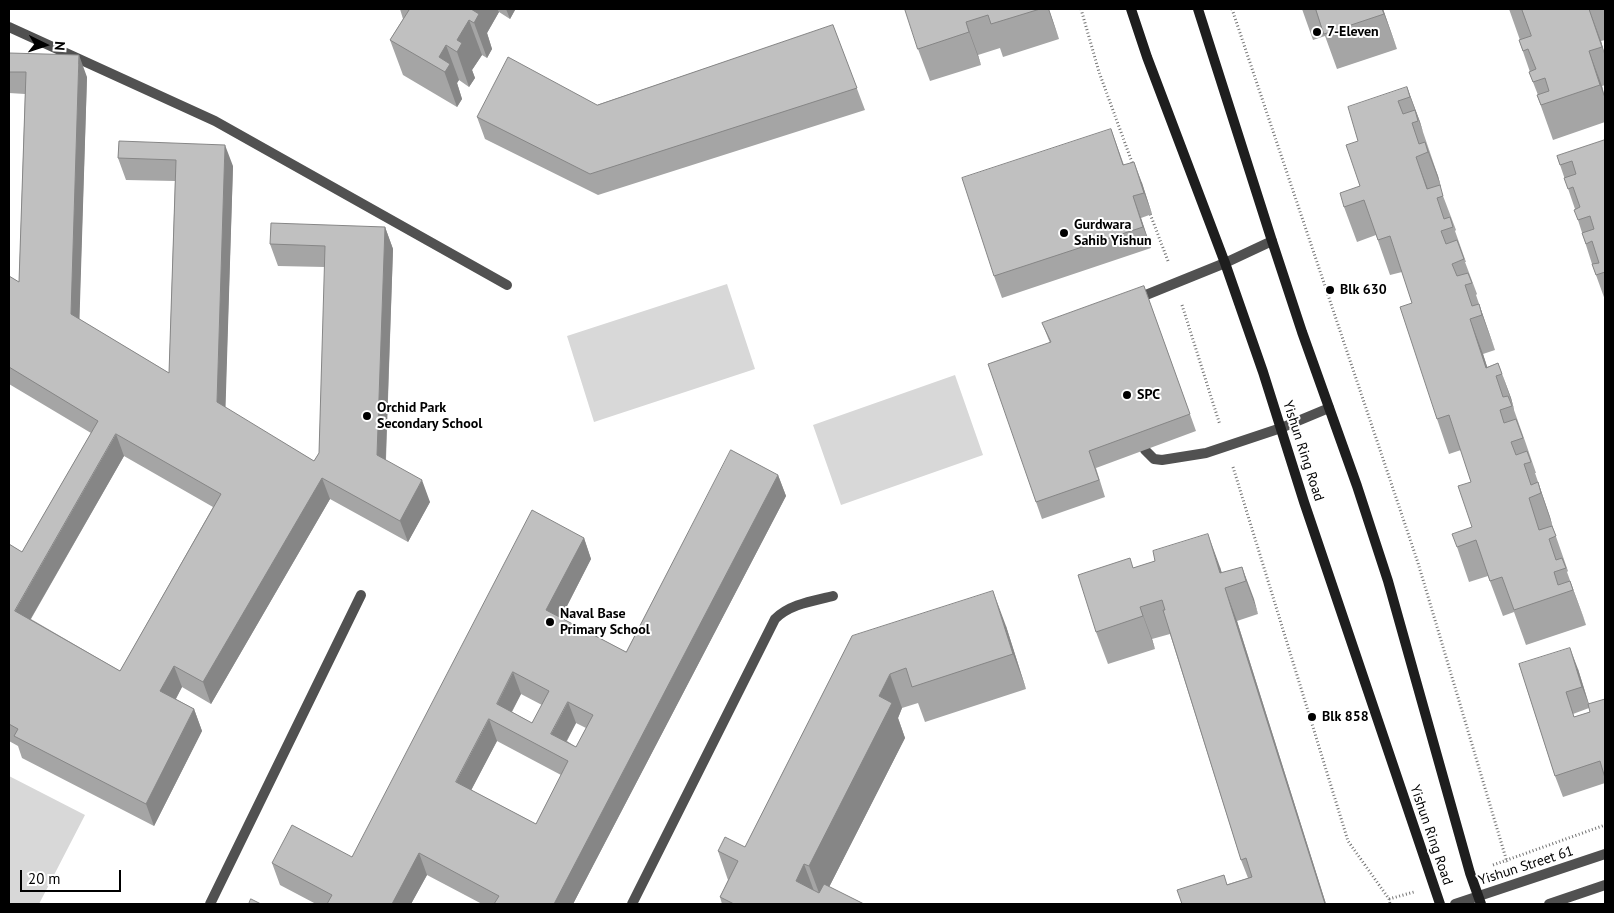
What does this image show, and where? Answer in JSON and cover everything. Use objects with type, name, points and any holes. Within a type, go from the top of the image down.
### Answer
[{"type":"main road","name":"Yishun Ring Road","points":[[1131,9],[1147,57],[1226,263],[1304,502],[1440,904]]},
{"type":"main road","name":"Yishun Ring Road","points":[[1198,9],[1272,241],[1388,581],[1468,864],[1480,900]]},
{"type":"street","points":[[9,28],[215,121],[507,285]]},
{"type":"street","points":[[1130,301],[1226,263],[1272,241]]},
{"type":"street","points":[[1145,450],[1154,459],[1162,460],[1206,453],[1281,428],[1329,408]]},
{"type":"street","points":[[210,904],[361,595]]},
{"type":"street","points":[[632,904],[775,619],[781,613],[791,608],[833,596]]},
{"type":"street","name":"Yishun Street 61","points":[[1455,904],[1480,900],[1538,877],[1605,854]]},
{"type":"street","points":[[1549,904],[1605,885]]},
{"type":"path","points":[[1232,9],[1418,563],[1506,860],[1605,825]]},
{"type":"shaded area","points":[[727,284],[755,369],[594,422],[567,336]]},
{"type":"shaded area","points":[[955,375],[983,455],[841,505],[813,425]]},
{"type":"shaded area","points":[[9,776],[85,815],[39,904],[9,904]]},
{"type":"building","points":[[407,9],[471,9],[479,14],[474,23],[469,20],[457,40],[462,43],[457,52],[446,45],[439,57],[450,64],[445,72],[390,40],[409,10]]},
{"type":"building","points":[[905,9],[1040,9],[991,24],[988,15],[966,22],[969,32],[918,49]]},
{"type":"building","points":[[1316,9],[1382,9],[1384,14],[1324,34]]},
{"type":"building","points":[[1522,9],[1589,9],[1602,47],[1589,51],[1600,85],[1541,105],[1537,95],[1549,91],[1545,78],[1533,82],[1529,72],[1536,69],[1528,49],[1523,51],[1519,40],[1531,36]]},
{"type":"building","points":[[833,25],[857,88],[590,174],[477,117],[508,57],[597,105]]},
{"type":"building","points":[[9,53],[79,55],[71,314],[169,373],[176,160],[118,158],[119,141],[225,145],[217,402],[314,461],[319,453],[325,246],[270,244],[271,223],[385,227],[377,455],[422,480],[400,521],[322,478],[203,682],[174,666],[160,691],[194,709],[146,804],[14,736],[18,729],[9,724],[9,544],[22,552],[98,421],[9,367],[9,276],[19,282],[26,72],[9,72]],"holes":[[[116,434],[221,494],[120,671],[15,611]]]},
{"type":"building","points":[[1407,87],[1410,97],[1398,101],[1403,114],[1415,110],[1418,121],[1412,123],[1419,144],[1425,142],[1428,152],[1416,157],[1427,189],[1440,185],[1443,196],[1437,198],[1444,219],[1450,217],[1453,227],[1441,231],[1446,244],[1457,240],[1464,259],[1452,264],[1457,276],[1468,273],[1472,283],[1465,285],[1472,306],[1479,304],[1482,315],[1470,319],[1486,368],[1498,363],[1502,374],[1496,376],[1503,397],[1508,396],[1512,406],[1500,410],[1504,423],[1516,419],[1523,438],[1511,442],[1516,455],[1527,451],[1531,462],[1524,464],[1531,485],[1538,482],[1541,493],[1529,498],[1539,530],[1552,526],[1556,536],[1549,539],[1556,560],[1562,558],[1566,568],[1554,572],[1558,585],[1570,581],[1573,590],[1514,610],[1502,577],[1490,581],[1476,540],[1457,547],[1452,534],[1472,527],[1458,486],[1471,482],[1449,415],[1437,419],[1400,307],[1412,303],[1390,236],[1378,240],[1364,200],[1344,207],[1340,193],[1360,186],[1346,145],[1358,141],[1348,107]]},
{"type":"building","name":"Gurdwara Sahib Yishun","points":[[1111,129],[1123,165],[1134,162],[1144,193],[1133,196],[1143,227],[994,276],[962,178]]},
{"type":"building","points":[[1605,140],[1605,272],[1596,275],[1592,264],[1599,263],[1592,241],[1586,244],[1582,233],[1594,229],[1590,216],[1578,220],[1574,210],[1580,207],[1573,187],[1568,189],[1564,178],[1576,174],[1572,161],[1560,165],[1557,156]]},
{"type":"building","points":[[1144,286],[1190,414],[1089,451],[1099,480],[1036,502],[988,364],[1051,342],[1042,323]]},
{"type":"building","points":[[731,450],[778,475],[554,904],[494,904],[499,896],[419,853],[392,904],[327,904],[332,895],[272,863],[292,825],[352,857],[532,510],[584,538],[546,610],[626,652]],"holes":[[[513,672],[549,691],[532,723],[497,704]],[[568,702],[593,715],[576,747],[551,734]],[[489,719],[568,761],[536,824],[456,782]]]},
{"type":"building","points":[[1208,534],[1220,573],[1242,567],[1246,581],[1225,588],[1325,904],[1182,904],[1177,890],[1224,875],[1227,885],[1252,877],[1246,858],[1241,860],[1163,610],[1165,610],[1162,600],[1140,607],[1143,616],[1096,632],[1078,575],[1130,558],[1133,568],[1155,561],[1153,551]]},
{"type":"building","points":[[993,591],[1013,654],[912,687],[906,668],[890,674],[879,696],[892,703],[809,866],[804,864],[796,881],[819,893],[824,884],[864,904],[734,904],[720,897],[738,861],[718,851],[725,837],[745,847],[852,636]]},
{"type":"building","points":[[1570,648],[1582,687],[1566,692],[1574,717],[1590,712],[1588,704],[1605,699],[1605,778],[1600,761],[1555,776],[1519,664]]},
{"type":"building","points":[[251,899],[261,904],[249,904]]},
{"type":"place","name":"7-Eleven","points":[[1317,32]]},
{"type":"place","name":"Gurdwara Sahib Yishun","points":[[1064,233]]},
{"type":"place","name":"Blk 630","points":[[1330,290]]},
{"type":"place","name":"SPC","points":[[1127,395]]},
{"type":"place","name":"Orchid Park Secondary School","points":[[367,416]]},
{"type":"place","name":"Naval Base Primary School","points":[[550,622]]},
{"type":"place","name":"Blk 858","points":[[1312,717]]}]
